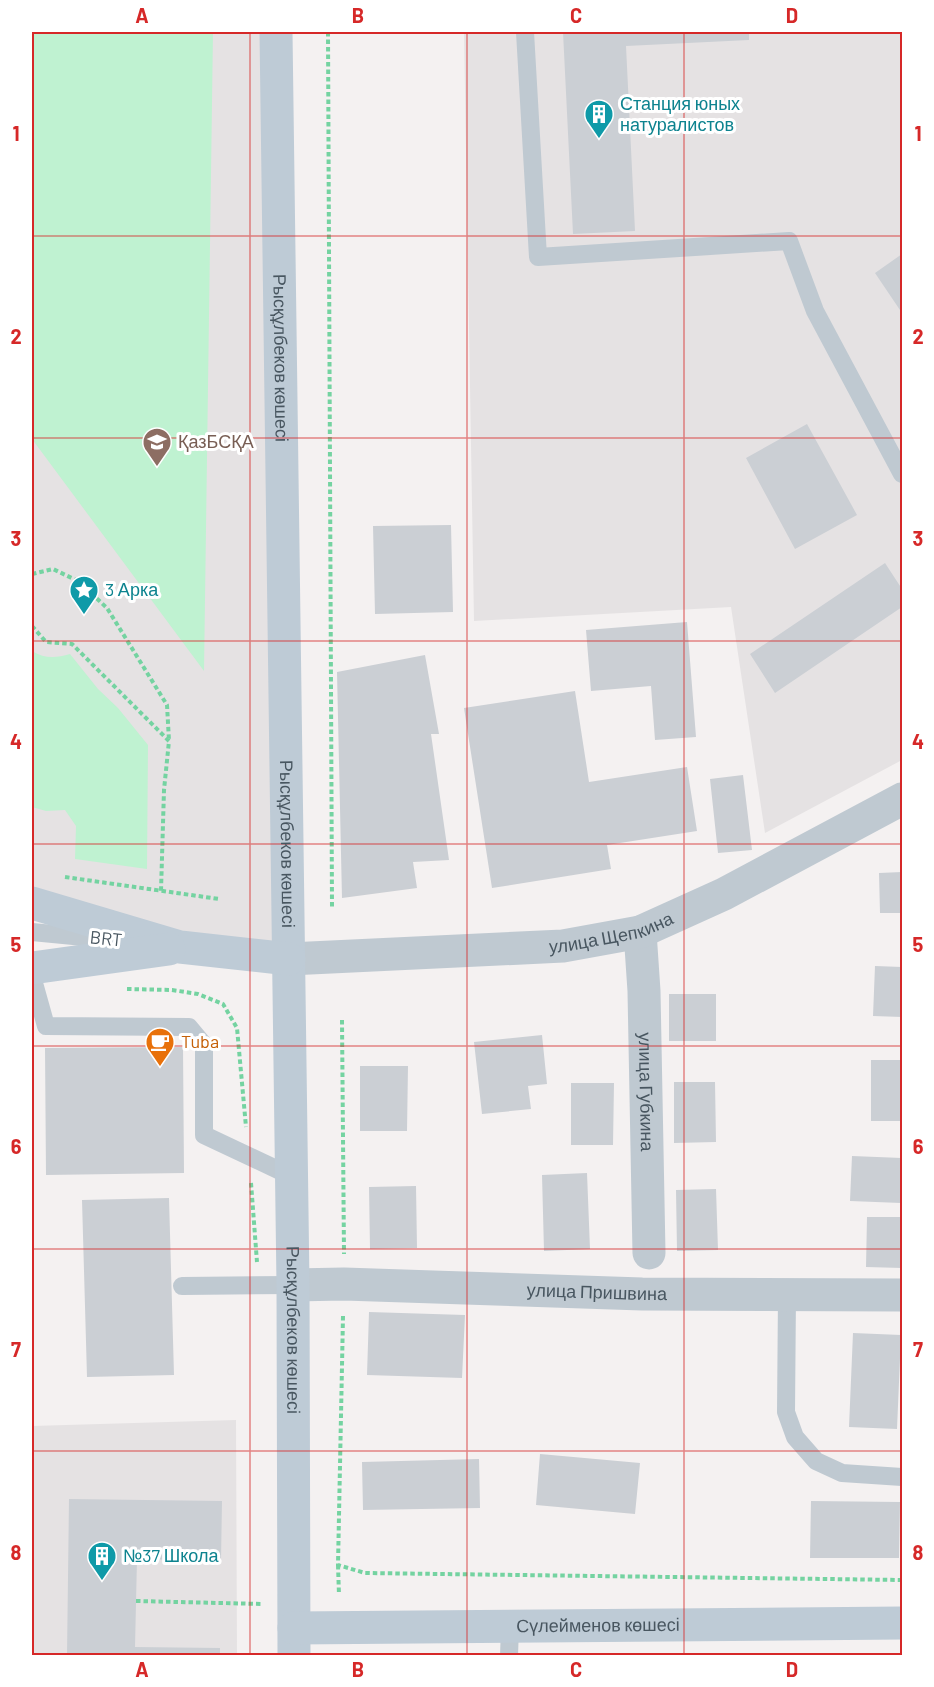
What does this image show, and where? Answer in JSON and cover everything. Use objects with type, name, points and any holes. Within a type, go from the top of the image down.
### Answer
[{"type":"street","name":"Рысқұлбеков көшесі","points":[[276,32],[293,1285],[294,1642]]},
{"type":"street","name":"улица Щепкина","points":[[289,959],[563,946],[640,932],[724,894],[903,799]]},
{"type":"street","points":[[32,903],[180,947],[289,959]]},
{"type":"street","name":"улица Губкина","points":[[640,932],[644,992],[649,1253]]},
{"type":"street","points":[[32,968],[180,947]]},
{"type":"street","name":"улица Пришвина","points":[[293,1285],[344,1284],[642,1294],[903,1295]]},
{"type":"street","name":"Сүлейменов көшесі","points":[[294,1642],[509,1641],[903,1623]]},
{"type":"lane","points":[[525,32],[538,257],[789,241],[815,311],[903,474]]},
{"type":"lane","name":"BRT","points":[[32,932],[180,947]]},
{"type":"lane","points":[[32,976],[46,1026],[189,1027],[204,1045],[204,1135],[291,1176]]},
{"type":"lane","points":[[182,1287],[293,1285]]},
{"type":"lane","points":[[787,1294],[786,1412],[795,1437],[816,1461],[842,1473],[903,1477]]},
{"type":"path","points":[[328,32],[332,907]]},
{"type":"path","points":[[32,574],[52,569],[78,581],[107,608],[167,705],[170,741],[164,790],[161,891]]},
{"type":"path","points":[[32,626],[46,642],[72,645],[170,741]]},
{"type":"path","points":[[55,876],[219,899]]},
{"type":"path","points":[[126,989],[172,990],[198,994],[223,1004],[237,1028],[259,1286]]},
{"type":"path","points":[[339,1595],[344,1284],[342,1020]]},
{"type":"path","points":[[338,1565],[364,1573],[903,1580]]},
{"type":"path","points":[[265,1594],[265,1614]]},
{"type":"path","points":[[136,1601],[265,1604]]},
{"type":"shaded area","name":"ҚазБСҚА","points":[[32,32],[276,32],[289,959],[32,903]]},
{"type":"shaded area","points":[[464,32],[902,32],[902,760],[765,833],[731,607],[474,621]]},
{"type":"shaded area","points":[[236,1420],[237,1655],[32,1655],[32,1426]]},
{"type":"green space","points":[[34,32],[213,32],[204,671],[32,439]]},
{"type":"green space","points":[[32,651],[51,657],[70,654],[148,745],[147,869],[75,859],[76,826],[65,810],[46,811],[32,807]]},
{"type":"building","name":"Станция юных натуралистов","points":[[563,32],[749,32],[749,40],[626,46],[635,231],[573,234]]},
{"type":"building","points":[[902,254],[902,313],[875,273]]},
{"type":"building","points":[[807,424],[857,515],[795,549],[746,458]]},
{"type":"building","points":[[451,525],[453,612],[375,614],[373,526]]},
{"type":"building","points":[[885,563],[902,589],[902,607],[775,693],[750,654]]},
{"type":"building","points":[[687,622],[696,737],[655,740],[651,686],[591,691],[586,630]]},
{"type":"building","points":[[425,655],[439,734],[431,734],[449,860],[413,862],[417,888],[342,898],[337,672]]},
{"type":"building","points":[[575,691],[589,782],[687,767],[697,831],[607,845],[611,869],[492,888],[464,708]]},
{"type":"building","points":[[743,775],[752,850],[718,853],[710,779]]},
{"type":"building","points":[[902,872],[902,913],[880,913],[879,873]]},
{"type":"building","points":[[875,966],[902,967],[902,1017],[873,1016]]},
{"type":"building","points":[[669,994],[716,994],[716,1041],[669,1041]]},
{"type":"building","points":[[542,1035],[547,1084],[528,1086],[531,1109],[482,1114],[474,1042]]},
{"type":"building","points":[[183,1047],[184,1173],[46,1175],[45,1048]]},
{"type":"building","points":[[871,1060],[902,1060],[902,1121],[871,1121]]},
{"type":"building","points":[[360,1066],[408,1066],[407,1131],[360,1131]]},
{"type":"building","points":[[674,1082],[715,1082],[716,1142],[674,1143]]},
{"type":"building","points":[[571,1083],[614,1083],[613,1145],[571,1145]]},
{"type":"building","points":[[852,1156],[902,1158],[901,1203],[850,1201]]},
{"type":"building","points":[[587,1173],[590,1249],[544,1251],[542,1175]]},
{"type":"building","points":[[416,1186],[417,1248],[370,1249],[369,1187]]},
{"type":"building","points":[[716,1189],[718,1250],[677,1251],[676,1190]]},
{"type":"building","points":[[169,1198],[174,1375],[87,1377],[82,1200]]},
{"type":"building","points":[[867,1217],[902,1217],[902,1268],[866,1267]]},
{"type":"building","points":[[369,1312],[465,1315],[462,1378],[367,1375]]},
{"type":"building","points":[[853,1333],[901,1335],[897,1429],[849,1427]]},
{"type":"building","points":[[540,1454],[640,1463],[635,1514],[536,1505]]},
{"type":"building","points":[[479,1459],[480,1508],[363,1510],[362,1462]]},
{"type":"building","name":"№37 Школа","points":[[69,1499],[222,1501],[221,1561],[137,1559],[135,1647],[220,1648],[220,1656],[67,1656]]},
{"type":"building","points":[[811,1501],[900,1502],[899,1558],[810,1558]]},
{"type":"place","name":"Станция юных натуралистов","points":[[599,140]]},
{"type":"place","name":"ҚазБСҚА","points":[[157,468]]},
{"type":"place","name":"3 Арка","points":[[84,616]]},
{"type":"place","name":"Tuba","points":[[160,1068]]},
{"type":"place","name":"№37 Школа","points":[[102,1582]]}]
